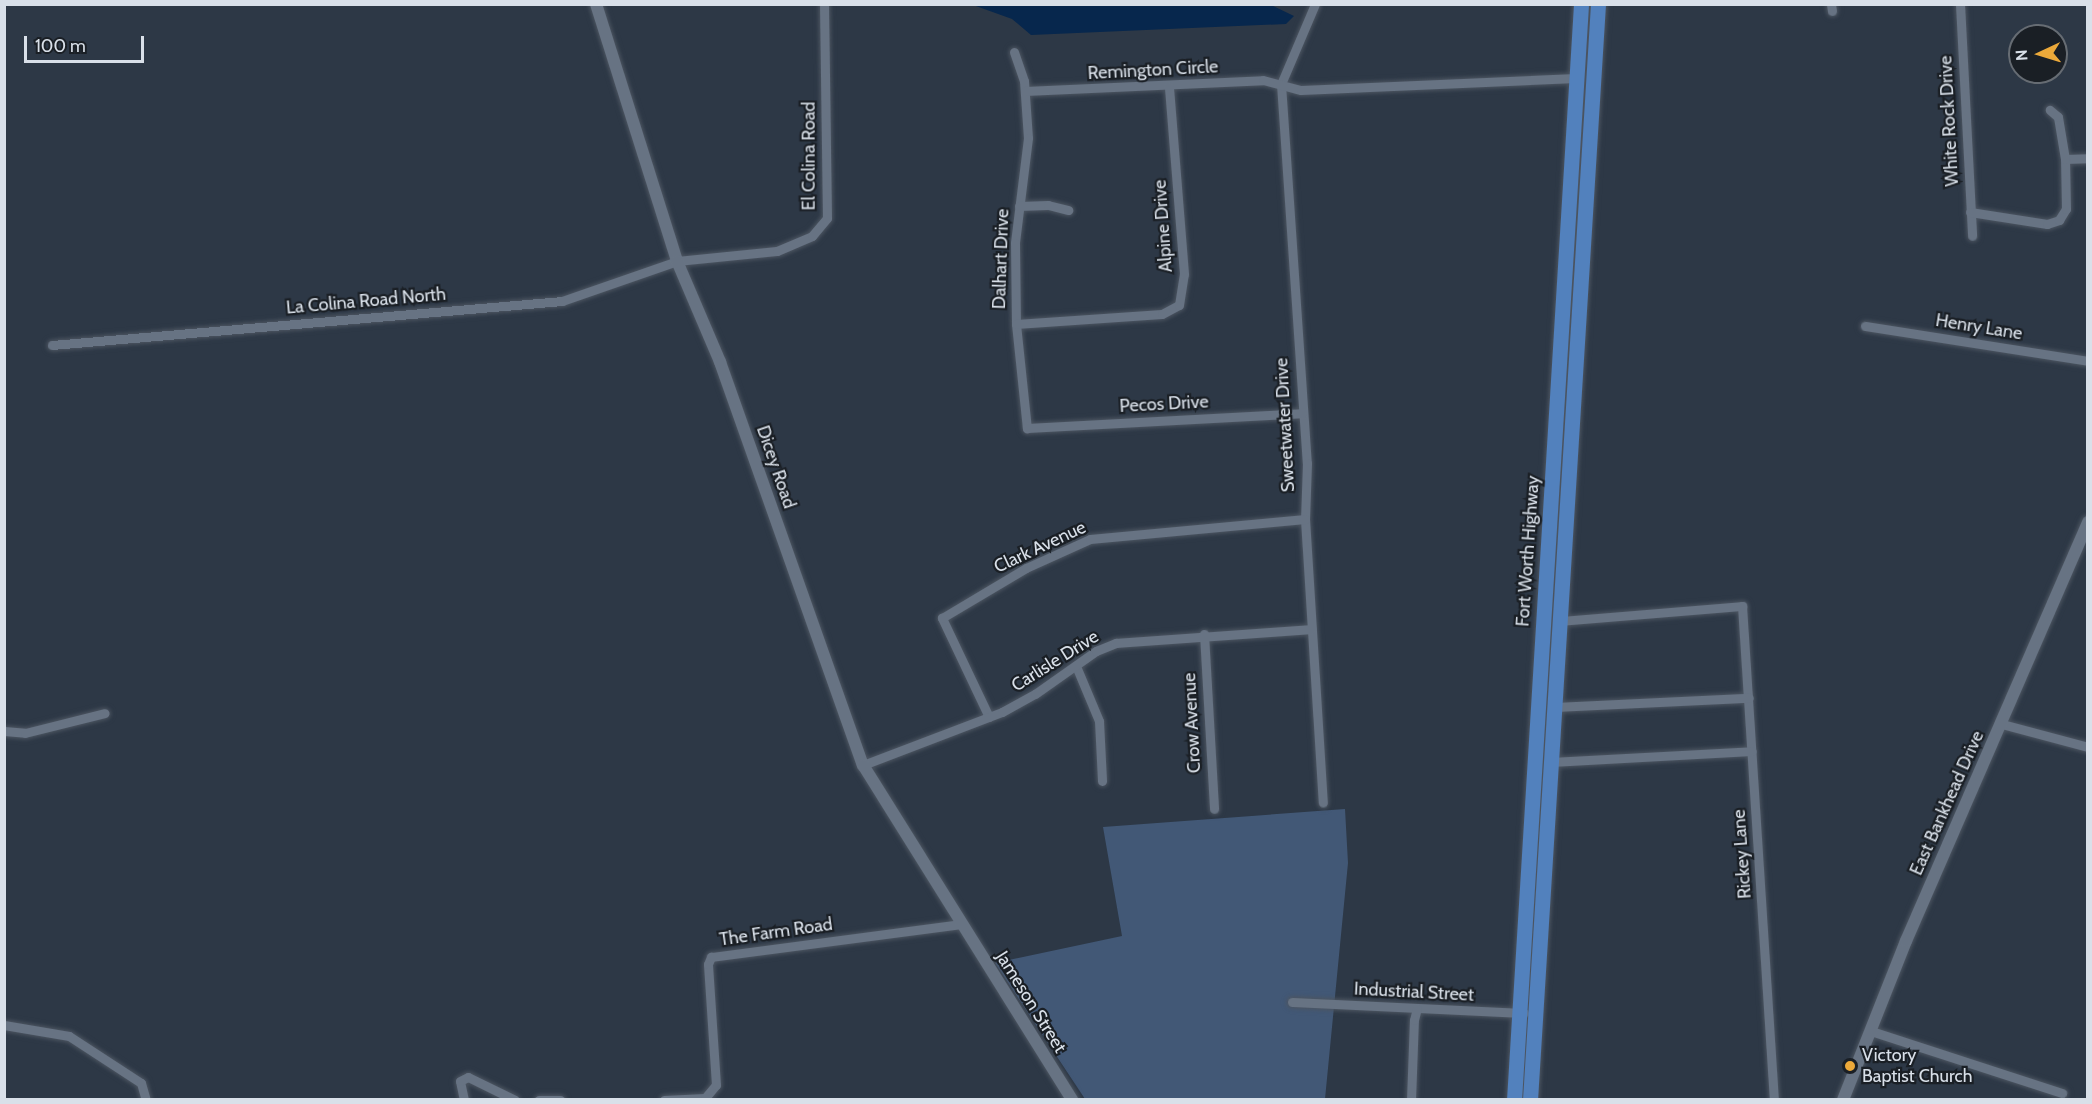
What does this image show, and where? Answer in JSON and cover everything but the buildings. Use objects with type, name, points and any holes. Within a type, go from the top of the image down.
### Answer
[{"type":"main road","name":"Fort Worth Highway","points":[[1514,1100],[1581,4]]},
{"type":"main road","name":"Fort Worth Highway","points":[[1530,1100],[1598,4]]},
{"type":"main road","points":[[1573,147],[1589,147]]},
{"type":"main road","points":[[1566,245],[1583,246]]},
{"type":"main road","points":[[1556,409],[1573,409]]},
{"type":"main road","points":[[1540,665],[1557,666]]},
{"type":"main road","points":[[1531,817],[1548,817]]},
{"type":"street","name":"Dicey Road","points":[[596,4],[677,261],[720,362],[863,765],[961,924]]},
{"type":"street","name":"El Colina Road","points":[[677,261],[777,251],[812,236],[827,218],[824,4]]},
{"type":"street","name":"White Rock Drive","points":[[1960,4],[1972,236]]},
{"type":"street","name":"Sweetwater Drive","points":[[1310,6],[1281,84],[1307,463],[1305,519],[1323,802]]},
{"type":"street","name":"Dalhart Drive","points":[[1014,52],[1025,91],[1028,138],[1015,243],[1016,324],[1028,428]]},
{"type":"street","points":[[1281,84],[1301,90],[1576,78]]},
{"type":"street","name":"Remington Circle","points":[[1025,91],[1169,87],[1263,80],[1281,84]]},
{"type":"street","name":"Alpine Drive","points":[[1016,324],[1162,314],[1179,305],[1184,274],[1169,87]]},
{"type":"street","points":[[1970,212],[2047,224],[2058,220],[2066,209],[2065,159],[2058,117],[2050,110]]},
{"type":"street","points":[[2065,159],[2088,158]]},
{"type":"street","points":[[1019,206],[1048,205],[1068,210]]},
{"type":"street","name":"La Colina Road North","points":[[52,345],[562,301],[677,261]]},
{"type":"street","name":"Henry Lane","points":[[1865,326],[2088,361]]},
{"type":"street","name":"Pecos Drive","points":[[1028,428],[1302,413]]},
{"type":"street","name":"Clark Avenue","points":[[989,717],[942,618],[1026,568],[1090,538],[1305,519]]},
{"type":"street","name":"East Bankhead Drive","points":[[1843,1100],[2088,522]]},
{"type":"street","name":"Rickey Lane","points":[[1560,621],[1742,606],[1774,1100]]},
{"type":"street","name":"Carlisle Drive","points":[[863,765],[989,717],[1035,694],[1076,666],[1116,643],[1204,634],[1311,629]]},
{"type":"street","name":"Crow Avenue","points":[[1204,634],[1214,809]]},
{"type":"street","points":[[1076,666],[1099,721],[1102,781]]},
{"type":"street","points":[[1555,707],[1749,698]]},
{"type":"street","points":[[4,731],[25,733],[105,713]]},
{"type":"street","points":[[2002,724],[2088,747]]},
{"type":"street","points":[[1551,762],[1752,751]]},
{"type":"street","name":"The Farm Road","points":[[664,1100],[705,1098],[716,1085],[708,964],[711,957],[961,924]]},
{"type":"street","name":"Jameson Street","points":[[961,924],[1072,1100]]},
{"type":"street","name":"Industrial Street","points":[[1292,1002],[1536,1013]]},
{"type":"street","points":[[1411,1100],[1417,1008]]},
{"type":"street","points":[[4,1025],[69,1036],[141,1083],[146,1100]]},
{"type":"street","points":[[1871,1031],[1953,1054],[2062,1093]]},
{"type":"street","points":[[464,1100],[460,1081],[468,1077],[515,1100]]},
{"type":"street","points":[[538,1100],[560,1100]]},
{"type":"shaded area","points":[[1269,4],[1294,16],[1286,24],[1031,35],[1012,19],[973,5]]},
{"type":"shaded area","points":[[1345,809],[1348,863],[1325,1099],[1085,1099],[995,963],[1122,936],[1103,827]]},
{"type":"place","name":"Victory Baptist Church","points":[[1850,1066]]}]
